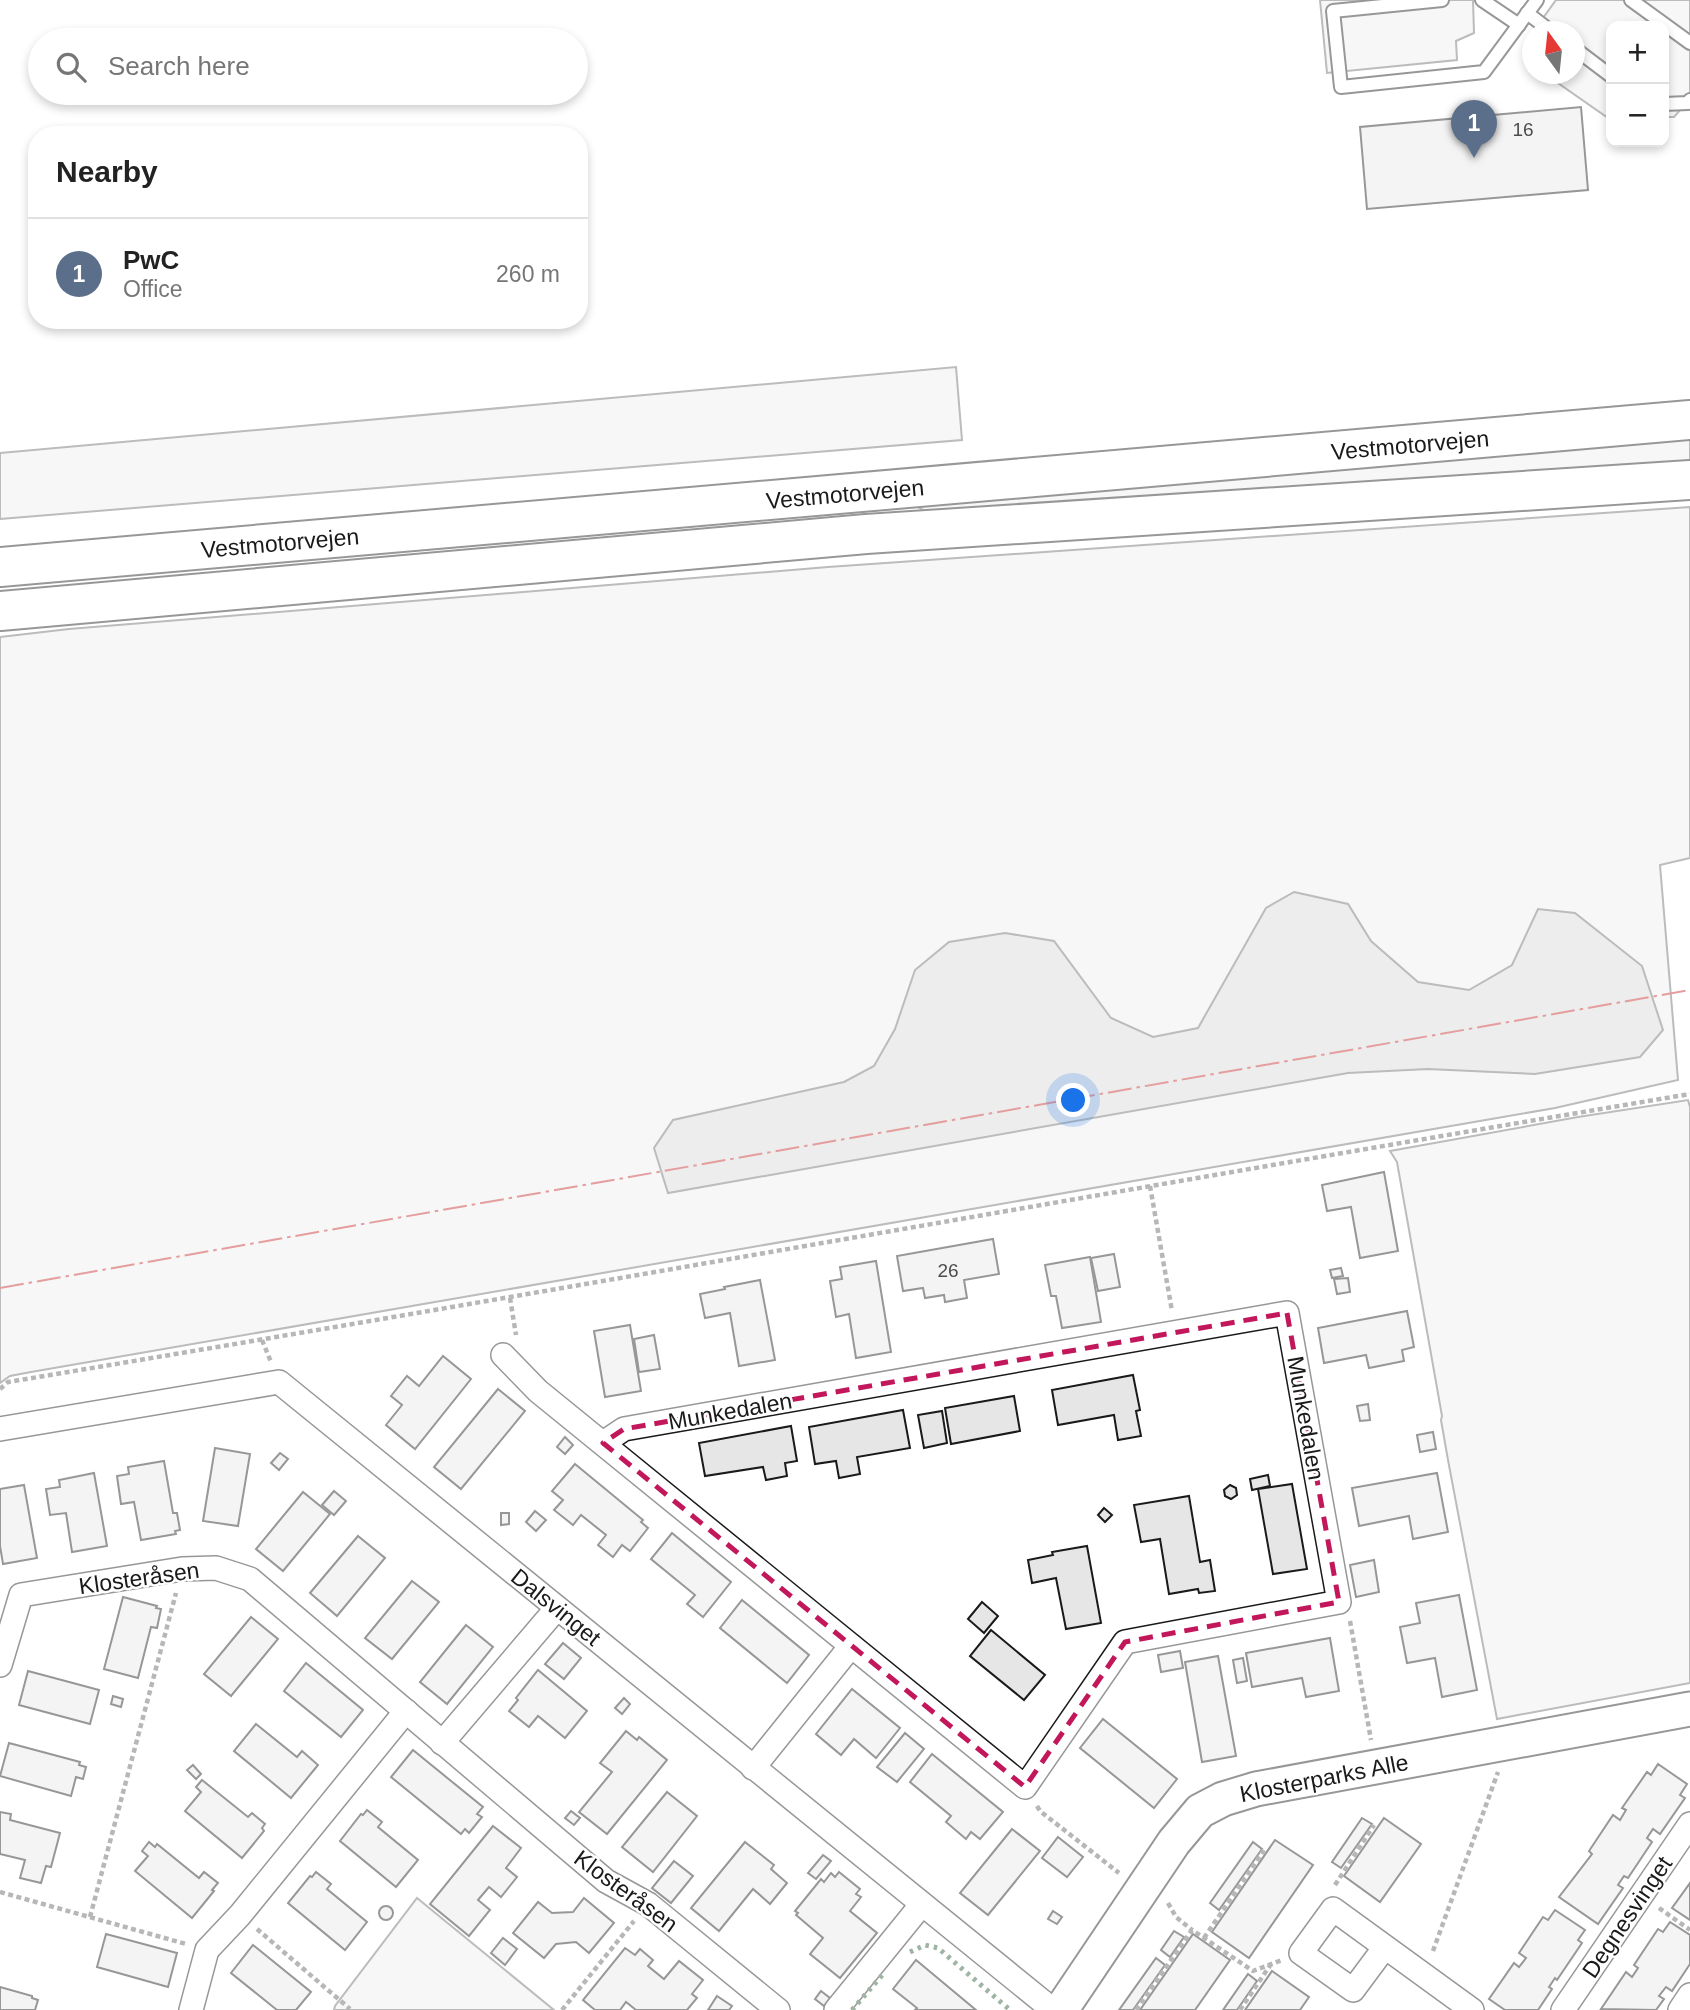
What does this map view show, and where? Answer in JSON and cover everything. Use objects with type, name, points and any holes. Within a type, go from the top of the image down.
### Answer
[{"type":"highway","name":"Vestmotorvejen","points":[[0,567],[1690,421]]},
{"type":"highway","name":"Vestmotorvejen","points":[[0,611],[866,534],[1690,480]]},
{"type":"street","name":"Munkedalen","points":[[603,1443],[624,1429],[1287,1313],[1339,1602]]},
{"type":"street","points":[[503,1355],[538,1391],[1025,1787],[1125,1642],[1339,1602]]},
{"type":"street","name":"Dalsvinget","points":[[0,1429],[279,1382],[1053,2010]]},
{"type":"street","name":"Klosteråsen","points":[[0,1665],[21,1595],[182,1569],[216,1568],[250,1579],[606,1881],[648,1903],[778,2010]]},
{"type":"street","points":[[442,1743],[557,1608]]},
{"type":"street","points":[[753,1768],[851,1646]]},
{"type":"street","name":"Klosterparks Alle","points":[[1061,2010],[1153,1893],[1174,1842],[1200,1811],[1223,1799],[1256,1788],[1690,1709]]},
{"type":"street","points":[[191,2010],[207,1950],[240,1915],[406,1711]]},
{"type":"street","name":"Degnesvinget","points":[[1563,2010],[1690,1824]]},
{"type":"street","points":[[836,2010],[922,1904]]},
{"type":"street","points":[[1385,1947],[1353,1990],[1301,1953],[1333,1909],[1472,2010]]},
{"type":"street","points":[[1680,2010],[1690,1996]]},
{"type":"lane","points":[[1442,0],[1333,11],[1341,87],[1484,72],[1537,0]]},
{"type":"lane","points":[[1482,0],[1519,25]]},
{"type":"lane","points":[[1631,0],[1690,43]]},
{"type":"lane","points":[[1527,13],[1538,21]]},
{"type":"lane","points":[[1585,56],[1606,72]]},
{"type":"lane","points":[[1669,104],[1688,103],[1690,100]]},
{"type":"path","points":[[0,1389],[8,1382],[1690,1094]]},
{"type":"path","points":[[1150,1186],[1175,1333]]},
{"type":"path","points":[[503,1355],[517,1342],[510,1298]]},
{"type":"path","points":[[90,1917],[182,1569]]},
{"type":"path","points":[[1339,1602],[1350,1621],[1376,1766]]},
{"type":"path","points":[[1424,1975],[1510,1742]]},
{"type":"path","points":[[1025,1787],[1040,1811],[1153,1893],[1192,1930],[1253,1971],[1301,1953]]},
{"type":"path","points":[[1333,1909],[1335,1883],[1374,1825]]},
{"type":"path","points":[[1204,1938],[1264,1850]]},
{"type":"path","points":[[0,1892],[207,1950]]},
{"type":"path","points":[[1642,1895],[1690,1930]]},
{"type":"path","points":[[562,2010],[648,1903]]},
{"type":"path","points":[[240,1915],[350,2009]]},
{"type":"path","points":[[1136,2010],[1192,1930]]},
{"type":"path","points":[[1240,2010],[1272,1964]]},
{"type":"highlighted area","points":[[1287,1313],[1339,1602],[1125,1642],[1025,1787],[603,1443],[624,1429]]},
{"type":"shaded area","points":[[1320,0],[1473,0],[1474,33],[1456,41],[1457,60],[1327,73]]},
{"type":"shaded area","points":[[1556,0],[1690,0],[1690,99],[1674,117],[1669,117],[1669,21],[1606,21],[1606,117],[1559,84],[1585,84],[1585,21],[1541,21]]},
{"type":"shaded area","points":[[956,367],[962,440],[0,519],[0,453]]},
{"type":"shaded area","points":[[1690,437],[1690,464],[925,511],[918,507],[941,500]]},
{"type":"shaded area","points":[[1690,507],[1690,858],[1660,865],[1678,1080],[1555,1108],[31,1372],[10,1376],[0,1383],[0,637],[69,629],[828,567]]},
{"type":"shaded area","points":[[1294,892],[1348,904],[1371,941],[1418,982],[1469,990],[1512,965],[1538,909],[1575,913],[1642,966],[1663,1030],[1640,1057],[1535,1074],[1428,1069],[1348,1073],[668,1193],[654,1148],[673,1120],[844,1082],[874,1066],[895,1029],[915,970],[949,942],[1005,933],[1054,941],[1111,1018],[1153,1037],[1198,1028],[1266,908]]},
{"type":"shaded area","points":[[1688,1100],[1690,1683],[1497,1719],[1448,1460],[1397,1162],[1390,1151]]},
{"type":"shaded area","points":[[417,1898],[554,2010],[334,2010]]},
{"type":"building","points":[[1581,107],[1588,190],[1367,209],[1360,127]]},
{"type":"building","points":[[1384,1172],[1398,1251],[1360,1258],[1351,1207],[1327,1211],[1322,1185]]},
{"type":"building","points":[[993,1239],[999,1274],[964,1280],[967,1298],[945,1302],[944,1295],[925,1298],[923,1288],[903,1291],[897,1256]]},
{"type":"building","points":[[1114,1254],[1120,1287],[1098,1291],[1091,1258]]},
{"type":"building","points":[[1090,1257],[1101,1322],[1062,1328],[1056,1296],[1051,1296],[1045,1265]]},
{"type":"building","points":[[876,1261],[891,1352],[856,1358],[849,1314],[836,1317],[830,1281],[842,1279],[840,1267]]},
{"type":"building","points":[[1341,1268],[1343,1276],[1332,1278],[1330,1270]]},
{"type":"building","points":[[1348,1278],[1350,1292],[1337,1294],[1334,1279]]},
{"type":"building","points":[[760,1280],[775,1360],[739,1366],[730,1313],[705,1318],[700,1294]]},
{"type":"building","points":[[1407,1311],[1414,1347],[1402,1350],[1404,1361],[1369,1368],[1366,1355],[1324,1363],[1318,1328]]},
{"type":"building","points":[[630,1325],[641,1391],[605,1397],[594,1331]]},
{"type":"building","points":[[654,1335],[660,1369],[639,1372],[634,1339]]},
{"type":"building","points":[[443,1356],[471,1379],[415,1449],[386,1425],[402,1405],[391,1396],[407,1376],[419,1386]]},
{"type":"building","points":[[1133,1375],[1140,1410],[1136,1411],[1141,1436],[1118,1440],[1114,1415],[1058,1425],[1052,1390]]},
{"type":"building","points":[[498,1389],[525,1411],[461,1489],[434,1467]]},
{"type":"building","points":[[1014,1396],[1020,1431],[951,1444],[945,1408]]},
{"type":"building","points":[[1368,1404],[1370,1420],[1360,1421],[1357,1406]]},
{"type":"building","points":[[903,1410],[910,1448],[857,1457],[860,1474],[839,1478],[836,1461],[815,1464],[809,1427]]},
{"type":"building","points":[[942,1411],[947,1443],[924,1448],[918,1415]]},
{"type":"building","points":[[791,1426],[797,1461],[785,1463],[787,1476],[766,1480],[763,1467],[705,1476],[699,1443]]},
{"type":"building","points":[[1433,1432],[1436,1449],[1420,1452],[1417,1435]]},
{"type":"building","points":[[565,1437],[573,1445],[565,1454],[557,1447]]},
{"type":"building","points":[[215,1448],[250,1454],[238,1526],[203,1521]]},
{"type":"building","points":[[280,1453],[288,1459],[279,1470],[271,1463]]},
{"type":"building","points":[[164,1461],[173,1513],[177,1513],[180,1530],[175,1531],[176,1534],[141,1540],[134,1502],[121,1504],[117,1476],[129,1474],[128,1467]]},
{"type":"building","points":[[575,1464],[643,1520],[641,1522],[648,1528],[630,1551],[622,1545],[613,1557],[598,1545],[606,1535],[581,1515],[573,1525],[554,1510],[563,1500],[552,1491]]},
{"type":"building","points":[[94,1473],[107,1546],[72,1552],[66,1513],[50,1515],[46,1489],[60,1487],[59,1480]]},
{"type":"building","points":[[1437,1473],[1448,1532],[1413,1539],[1409,1516],[1359,1526],[1352,1488]]},
{"type":"building","points":[[1268,1475],[1270,1486],[1252,1490],[1250,1479]]},
{"type":"building","points":[[1292,1484],[1307,1569],[1273,1574],[1258,1489]]},
{"type":"building","points":[[24,1485],[37,1558],[3,1564],[0,1546],[0,1489]]},
{"type":"building","points":[[1230,1485],[1236,1488],[1237,1495],[1231,1499],[1225,1496],[1224,1490]]},
{"type":"building","points":[[334,1491],[346,1501],[334,1515],[322,1505]]},
{"type":"building","points":[[303,1492],[330,1514],[283,1571],[256,1549]]},
{"type":"building","points":[[1189,1496],[1200,1562],[1210,1560],[1215,1591],[1199,1593],[1198,1589],[1169,1594],[1160,1539],[1141,1542],[1134,1505]]},
{"type":"building","points":[[1104,1508],[1112,1515],[1105,1522],[1098,1515]]},
{"type":"building","points":[[535,1511],[546,1520],[536,1531],[526,1522]]},
{"type":"building","points":[[501,1513],[509,1513],[509,1524],[501,1525]]},
{"type":"building","points":[[672,1533],[731,1582],[703,1617],[687,1604],[695,1595],[651,1559]]},
{"type":"building","points":[[358,1536],[385,1558],[337,1616],[310,1593]]},
{"type":"building","points":[[1087,1546],[1101,1623],[1066,1629],[1056,1578],[1032,1583],[1028,1560],[1053,1555],[1052,1552]]},
{"type":"building","points":[[1374,1560],[1379,1592],[1356,1597],[1350,1565]]},
{"type":"building","points":[[412,1581],[439,1602],[392,1659],[365,1638]]},
{"type":"building","points":[[1459,1595],[1477,1690],[1442,1697],[1435,1658],[1407,1663],[1400,1627],[1420,1623],[1416,1603]]},
{"type":"building","points":[[123,1597],[161,1609],[157,1628],[151,1627],[138,1678],[104,1669]]},
{"type":"building","points":[[742,1600],[809,1655],[787,1683],[720,1628]]},
{"type":"building","points":[[982,1602],[998,1616],[984,1633],[968,1619]]},
{"type":"building","points":[[251,1617],[278,1639],[231,1696],[204,1674]]},
{"type":"building","points":[[466,1625],[493,1647],[447,1704],[420,1682]]},
{"type":"building","points":[[991,1630],[1045,1675],[1024,1700],[970,1656]]},
{"type":"building","points":[[1330,1638],[1339,1691],[1306,1697],[1302,1678],[1252,1687],[1246,1653]]},
{"type":"building","points":[[563,1643],[581,1658],[564,1679],[545,1664]]},
{"type":"building","points":[[1180,1651],[1183,1668],[1161,1672],[1158,1655]]},
{"type":"building","points":[[1218,1656],[1236,1756],[1202,1762],[1185,1662]]},
{"type":"building","points":[[1243,1658],[1247,1681],[1237,1683],[1233,1660]]},
{"type":"building","points":[[306,1663],[363,1710],[341,1737],[284,1691]]},
{"type":"building","points":[[538,1670],[587,1711],[565,1738],[538,1716],[529,1727],[509,1711]]},
{"type":"building","points":[[28,1671],[99,1690],[90,1724],[19,1705]]},
{"type":"building","points":[[852,1689],[900,1728],[876,1758],[854,1739],[841,1755],[816,1734]]},
{"type":"building","points":[[113,1696],[123,1699],[121,1707],[111,1704]]},
{"type":"building","points":[[624,1698],[630,1704],[622,1714],[615,1708]]},
{"type":"building","points":[[1103,1719],[1177,1779],[1154,1808],[1080,1748]]},
{"type":"building","points":[[256,1724],[297,1757],[302,1751],[318,1765],[291,1798],[234,1751]]},
{"type":"building","points":[[626,1731],[637,1740],[639,1737],[667,1760],[607,1834],[579,1812],[612,1772],[600,1763]]},
{"type":"building","points":[[905,1733],[924,1749],[897,1782],[877,1767]]},
{"type":"building","points":[[9,1743],[80,1762],[79,1765],[86,1767],[83,1779],[76,1777],[71,1796],[0,1776]]},
{"type":"building","points":[[413,1750],[483,1807],[477,1814],[482,1817],[469,1833],[465,1829],[461,1834],[391,1777]]},
{"type":"building","points":[[932,1754],[1003,1812],[980,1839],[971,1832],[966,1839],[946,1822],[951,1816],[910,1782]]},
{"type":"building","points":[[1658,1764],[1687,1784],[1680,1795],[1685,1798],[1660,1834],[1653,1829],[1647,1838],[1652,1842],[1628,1878],[1624,1876],[1618,1885],[1623,1888],[1598,1924],[1559,1897],[1592,1854],[1589,1851],[1613,1815],[1620,1820],[1626,1810],[1622,1808],[1647,1772],[1651,1775]]},
{"type":"building","points":[[193,1765],[201,1774],[196,1779],[187,1770]]},
{"type":"building","points":[[202,1780],[248,1817],[252,1813],[265,1824],[262,1828],[264,1831],[242,1858],[185,1811],[201,1792],[196,1787]]},
{"type":"building","points":[[667,1792],[697,1816],[653,1872],[622,1847]]},
{"type":"building","points":[[367,1810],[382,1822],[378,1827],[418,1860],[396,1887],[340,1841]]},
{"type":"building","points":[[571,1811],[580,1818],[574,1825],[565,1818]]},
{"type":"building","points":[[0,1812],[11,1814],[10,1820],[60,1833],[51,1867],[46,1866],[41,1883],[20,1878],[25,1860],[0,1854]]},
{"type":"building","points":[[1362,1818],[1372,1824],[1341,1868],[1332,1862]]},
{"type":"building","points":[[1384,1818],[1421,1844],[1380,1902],[1344,1876]]},
{"type":"building","points":[[493,1826],[521,1848],[506,1868],[517,1877],[501,1897],[489,1887],[478,1900],[490,1910],[469,1936],[430,1904]]},
{"type":"building","points":[[1012,1829],[1040,1851],[988,1915],[960,1893]]},
{"type":"building","points":[[1058,1837],[1083,1857],[1067,1877],[1042,1858]]},
{"type":"building","points":[[1275,1840],[1313,1865],[1249,1958],[1212,1932]]},
{"type":"building","points":[[149,1842],[155,1847],[157,1844],[199,1878],[204,1872],[218,1883],[192,1918],[135,1871],[148,1856],[142,1851]]},
{"type":"building","points":[[745,1842],[774,1865],[771,1869],[787,1883],[770,1904],[753,1889],[719,1931],[691,1908]]},
{"type":"building","points":[[1253,1842],[1262,1849],[1219,1910],[1210,1903]]},
{"type":"building","points":[[823,1855],[831,1861],[816,1879],[808,1873]]},
{"type":"building","points":[[674,1861],[693,1876],[671,1903],[652,1888]]},
{"type":"building","points":[[316,1872],[331,1884],[327,1889],[367,1922],[345,1950],[288,1903]]},
{"type":"building","points":[[839,1872],[860,1889],[856,1894],[861,1897],[850,1911],[877,1933],[840,1978],[810,1954],[823,1938],[796,1915],[798,1913],[795,1911],[821,1879],[824,1882],[831,1873],[835,1877]]},
{"type":"building","points":[[1690,1883],[1690,1920],[1672,1908]]},
{"type":"building","points":[[584,1898],[614,1923],[589,1953],[576,1942],[556,1944],[544,1958],[513,1933],[538,1902],[552,1913],[573,1912]]},
{"type":"building","points":[[386,1906],[391,1908],[391,1918],[386,1920],[381,1918],[379,1913],[381,1908]]},
{"type":"building","points":[[1555,1910],[1585,1930],[1578,1940],[1582,1943],[1557,1980],[1555,1978],[1549,1987],[1552,1989],[1538,2010],[1505,2010],[1489,1999],[1514,1963],[1519,1967],[1526,1958],[1519,1953],[1543,1917],[1548,1920]]},
{"type":"building","points":[[1053,1911],[1062,1917],[1057,1924],[1048,1919]]},
{"type":"building","points":[[1670,1922],[1690,1935],[1690,1964],[1672,1991],[1666,1987],[1659,1996],[1664,1999],[1656,2010],[1601,2009],[1626,1972],[1632,1977],[1638,1968],[1634,1965],[1658,1929],[1663,1932]]},
{"type":"building","points":[[1174,1931],[1184,1937],[1170,1957],[1161,1950]]},
{"type":"building","points":[[106,1934],[177,1953],[168,1987],[97,1967]]},
{"type":"building","points":[[1193,1934],[1230,1960],[1195,2010],[1140,2010]]},
{"type":"building","points":[[503,1938],[517,1949],[505,1965],[491,1953]]},
{"type":"building","points":[[253,1945],[311,1992],[296,2010],[277,2010],[231,1973]]},
{"type":"building","points":[[625,1948],[635,1955],[640,1949],[653,1960],[648,1966],[664,1979],[679,1961],[703,1980],[692,1994],[697,1998],[687,2010],[636,2010],[626,2002],[620,2010],[595,2010],[583,2000]]},
{"type":"building","points":[[1156,1958],[1165,1965],[1133,2010],[1119,2010]]},
{"type":"building","points":[[916,1960],[976,2010],[915,2010],[917,2008],[893,1989]]},
{"type":"building","points":[[1272,1971],[1309,1997],[1300,2010],[1245,2010]]},
{"type":"building","points":[[1248,1974],[1257,1981],[1237,2010],[1223,2010]]},
{"type":"building","points":[[0,1987],[32,1996],[38,2000],[35,2010],[0,2010]]},
{"type":"building","points":[[821,1991],[830,1998],[824,2006],[815,1999]]},
{"type":"building","points":[[717,1996],[732,2006],[729,2010],[708,2010]]},
{"type":"hedge","points":[[910,1952],[925,1945],[938,1948],[1010,2010]]},
{"type":"hedge","points":[[852,2010],[884,1973]]},
{"type":"power","points":[[0,1288],[1690,990]]},
{"type":"place","name":"PwC","points":[[1474,158]]}]
